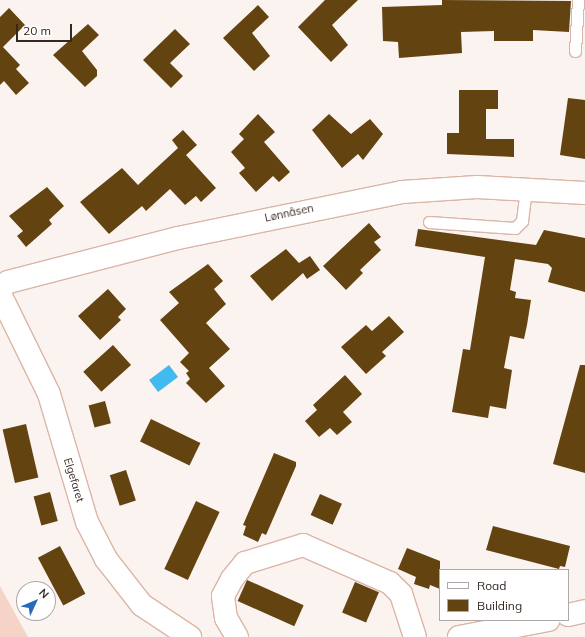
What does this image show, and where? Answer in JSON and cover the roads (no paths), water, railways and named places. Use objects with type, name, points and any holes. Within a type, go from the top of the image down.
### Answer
[{"type":"street","name":"Lønnåsen","points":[[0,288],[8,282],[99,258],[306,209],[402,192],[526,188],[585,192]]},
{"type":"street","name":"Elgefaret","points":[[0,294],[49,394],[87,522],[106,559],[142,605],[190,637]]},
{"type":"street","points":[[237,637],[226,618],[223,596],[232,579],[245,563],[261,556],[303,545],[390,583],[401,594],[415,637]]},
{"type":"street","points":[[569,615],[585,611]]},
{"type":"street","points":[[459,637],[543,621]]},
{"type":"lane","points":[[575,51],[578,0]]},
{"type":"lane","points":[[430,222],[515,228],[522,221],[526,188]]},
{"type":"water","points":[[169,365],[178,377],[158,392],[149,380]]}]
